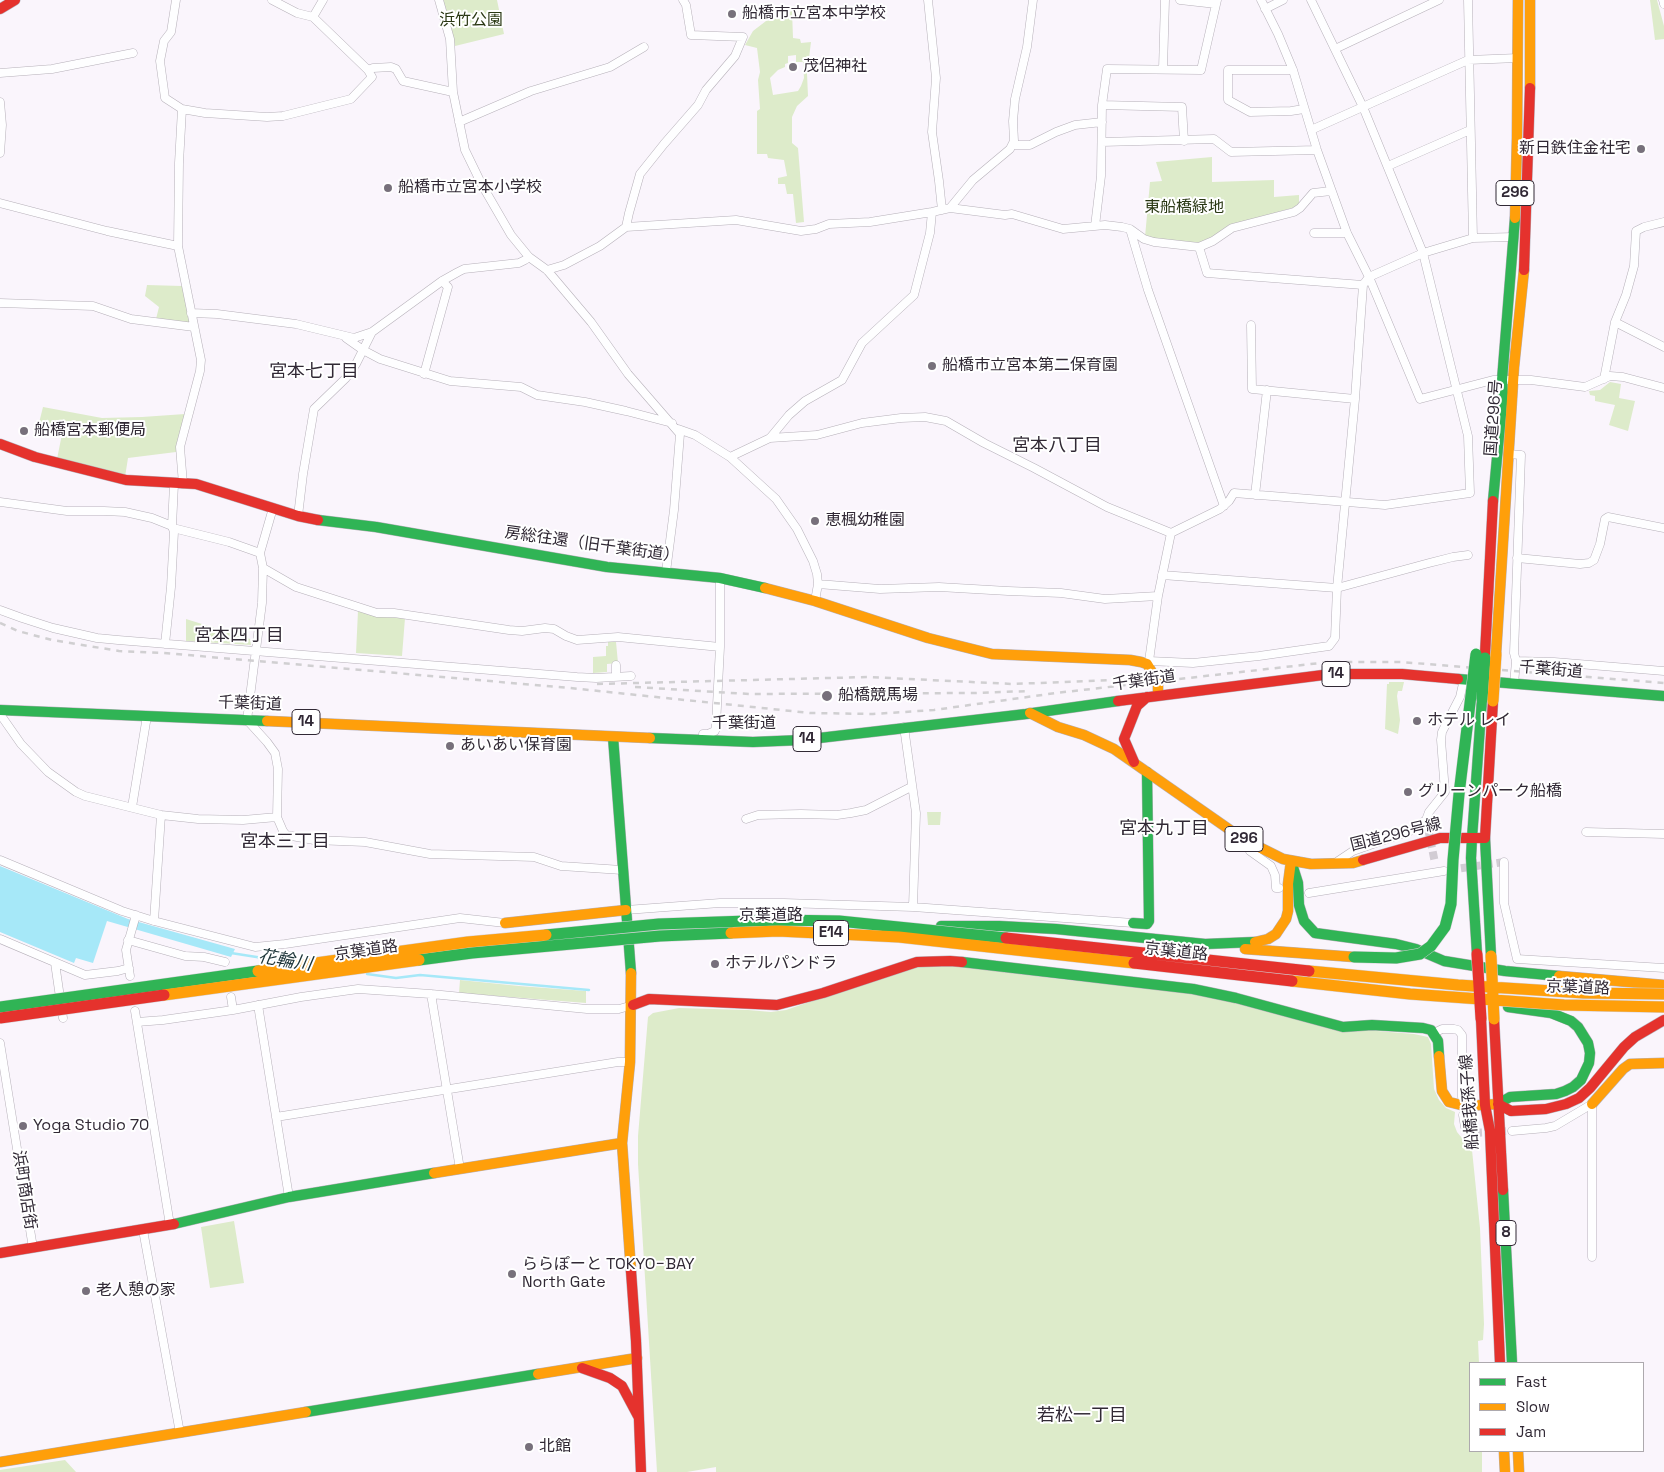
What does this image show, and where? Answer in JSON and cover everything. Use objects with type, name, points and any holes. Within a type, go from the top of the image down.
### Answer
[{"type":"main road","points":[[0,10],[15,0]]},
{"type":"main road","name":"国道296号","points":[[1485,838],[1486,654],[1494,475],[1503,393],[1502,380],[1514,237],[1518,0]]},
{"type":"main road","name":"国道296号","points":[[1486,654],[1508,454],[1524,281],[1531,60],[1530,0]]},
{"type":"main road","name":"房総往還（旧千葉街道）","points":[[0,444],[35,457],[126,480],[212,488],[298,516],[336,523],[376,527],[528,555],[607,567],[720,578],[758,586],[815,601],[914,634],[992,654],[1130,660],[1148,663]]},
{"type":"main road","points":[[900,926],[1009,926],[1250,949],[1396,958],[1420,954],[1432,946],[1445,927],[1451,904],[1459,794],[1486,654]]},
{"type":"main road","points":[[1148,663],[1158,682],[1153,696]]},
{"type":"main road","name":"千葉街道","points":[[0,710],[733,742],[795,740],[1030,713],[1330,674],[1366,673],[1464,679],[1664,696]]},
{"type":"main road","name":"国道296号線","points":[[1134,762],[1124,739],[1137,706],[1153,696]]},
{"type":"main road","name":"国道296号","points":[[1472,838],[1487,700]]},
{"type":"main road","name":"国道296号線","points":[[1030,713],[1103,743],[1134,762],[1243,839],[1283,859],[1310,864],[1353,863],[1440,838],[1485,838]]},
{"type":"main road","points":[[613,737],[633,1005],[630,1062],[622,1143],[640,1420],[641,1472]]},
{"type":"main road","points":[[1133,923],[1147,924],[1149,921],[1147,772]]},
{"type":"main road","name":"船橋我孫子線","points":[[1472,838],[1471,858],[1485,1105],[1490,1131],[1500,1362]]},
{"type":"main road","name":"船橋我孫子線","points":[[1485,838],[1512,1362]]},
{"type":"main road","points":[[1205,944],[1248,943],[1276,934],[1282,927],[1288,911],[1288,884],[1291,861]]},
{"type":"main road","points":[[1291,861],[1298,883],[1299,905],[1304,921],[1315,932],[1323,936],[1401,945],[1444,961],[1497,970],[1664,985]]},
{"type":"main road","points":[[505,923],[626,910]]},
{"type":"main road","name":"京葉道路","points":[[0,1007],[375,954],[586,930],[659,924],[759,921],[839,922],[900,926],[1327,973],[1458,985],[1575,992],[1664,994]]},
{"type":"main road","name":"京葉道路","points":[[0,1018],[472,953],[660,936],[778,931],[899,938],[1410,994],[1564,1005],[1664,1007]]},
{"type":"main road","points":[[633,1005],[649,999],[777,1005],[823,993],[917,962],[950,961],[1193,989],[1236,998],[1343,1027],[1372,1025],[1431,1030],[1438,1041],[1443,1096],[1453,1104],[1465,1106],[1498,1104],[1510,1097],[1556,1094],[1573,1087],[1586,1072],[1590,1053],[1588,1043],[1584,1035],[1571,1021],[1551,1013],[1410,994]]},
{"type":"main road","points":[[1498,1104],[1511,1111],[1546,1110],[1579,1098],[1590,1088],[1624,1047],[1635,1037],[1662,1021]]},
{"type":"main road","points":[[1592,1104],[1623,1069],[1630,1064],[1641,1062],[1664,1063]]},
{"type":"main road","points":[[0,1254],[170,1226],[289,1197],[622,1143]]},
{"type":"main road","points":[[0,1462],[636,1358]]},
{"type":"main road","points":[[581,1368],[610,1378],[622,1386],[640,1420]]},
{"type":"main road","points":[[1504,1452],[1506,1472]]},
{"type":"main road","points":[[1518,1452],[1519,1472]]},
{"type":"street","points":[[176,0],[171,32],[164,41],[160,61],[165,98],[182,109],[205,113],[267,117],[283,116],[351,99],[372,77],[368,70],[313,17],[297,13],[272,0]]},
{"type":"street","points":[[313,17],[323,0]]},
{"type":"street","points":[[438,0],[450,40],[453,92],[465,150],[470,164],[511,235],[529,257],[546,270],[591,322],[628,374],[656,408],[675,426],[681,438],[666,572]]},
{"type":"street","points":[[626,227],[640,174],[735,56],[743,37],[691,34],[686,5],[683,0]]},
{"type":"street","points":[[928,0],[936,78],[932,132],[946,209]]},
{"type":"street","points":[[946,209],[972,180],[1013,145],[1015,99],[1028,47],[1032,0]]},
{"type":"street","points":[[1163,69],[1166,0]]},
{"type":"street","points":[[1095,226],[1102,142],[1102,105],[1107,69],[1201,70],[1216,2],[1180,0]]},
{"type":"street","points":[[1261,0],[1293,70],[1317,150],[1347,233],[1369,277],[1420,399],[1492,380],[1532,380],[1585,386],[1610,376],[1623,377],[1664,388]]},
{"type":"street","points":[[1265,9],[1283,0]]},
{"type":"street","points":[[730,458],[770,438],[817,435],[862,423],[925,417],[946,421],[984,443],[1107,507],[1171,533],[1224,506],[1234,493],[1385,505],[1470,493],[1468,436],[1443,327],[1423,252],[1363,107],[1311,0]]},
{"type":"street","points":[[1335,49],[1439,0]]},
{"type":"street","points":[[1468,0],[1473,238]]},
{"type":"street","points":[[1663,0],[1664,4]]},
{"type":"street","points":[[459,122],[531,91],[568,78],[610,67],[644,48]]},
{"type":"street","points":[[0,72],[52,69],[133,53]]},
{"type":"street","points":[[1311,130],[1468,60],[1518,58]]},
{"type":"street","points":[[368,70],[391,67],[396,70],[403,81],[453,92]]},
{"type":"street","points":[[1293,70],[1228,70],[1228,100],[1250,112],[1291,112],[1304,109]]},
{"type":"street","points":[[0,102],[2,125],[0,153]]},
{"type":"street","points":[[1102,105],[1182,107],[1184,141]]},
{"type":"street","points":[[165,644],[171,587],[172,527],[178,484],[180,447],[200,371],[201,360],[178,246],[182,109]]},
{"type":"street","points":[[1013,145],[1030,145],[1075,125],[1102,122]]},
{"type":"street","points":[[1388,166],[1470,130]]},
{"type":"street","points":[[1102,142],[1214,139],[1231,152],[1317,150]]},
{"type":"street","points":[[546,270],[564,265],[600,246],[626,227],[736,220],[801,231],[816,229],[829,224],[870,222],[946,209],[1012,214],[1063,229],[1095,226],[1122,227],[1130,229],[1144,239],[1154,242],[1199,247],[1213,241],[1232,228],[1294,212],[1300,208],[1312,193],[1331,191]]},
{"type":"street","points":[[0,203],[107,231],[178,246]]},
{"type":"street","points":[[770,438],[789,415],[805,401],[842,380],[862,343],[914,295],[930,233],[932,212]]},
{"type":"street","points":[[1604,379],[1615,322],[1634,266],[1636,231],[1664,222]]},
{"type":"street","points":[[1130,229],[1148,290],[1224,506]]},
{"type":"street","points":[[1314,233],[1347,233]]},
{"type":"street","points":[[1171,533],[1158,596],[1148,663],[1193,663],[1329,646],[1335,638],[1337,588],[1364,285],[1369,277],[1423,252],[1473,238],[1514,237]]},
{"type":"street","points":[[1199,247],[1207,273],[1364,285]]},
{"type":"street","points":[[191,313],[216,314],[296,324],[354,338],[372,332],[442,281],[464,269],[519,263],[529,257]]},
{"type":"street","points":[[424,374],[448,287],[442,281]]},
{"type":"street","points":[[0,303],[82,304],[131,319],[194,327]]},
{"type":"street","points":[[1615,322],[1664,347]]},
{"type":"street","points":[[1250,325],[1252,389],[1355,399]]},
{"type":"street","points":[[298,516],[314,409],[346,378],[356,364],[372,332]]},
{"type":"street","points":[[344,336],[363,350],[424,374],[450,381],[521,387],[537,395],[585,402],[626,411],[675,426],[695,435],[730,458],[776,499],[789,516],[813,561],[817,574],[818,584],[815,601]]},
{"type":"street","points":[[1256,495],[1266,390]]},
{"type":"street","points":[[1508,454],[1521,456],[1514,684]]},
{"type":"street","points":[[0,502],[67,511],[126,512],[152,518],[172,527],[260,553]]},
{"type":"street","points":[[272,508],[260,553],[262,604],[247,720],[267,742],[274,753],[278,769],[277,817],[283,831],[286,834],[314,840],[366,842],[430,854],[534,857],[560,866],[622,870]]},
{"type":"street","points":[[1517,558],[1580,564],[1589,563],[1594,560],[1600,544],[1605,519],[1608,517],[1664,528]]},
{"type":"street","points":[[1162,575],[1337,588],[1452,557],[1468,556]]},
{"type":"street","points":[[262,568],[296,587],[377,613],[394,613],[509,630],[554,629],[578,640],[618,637],[720,647]]},
{"type":"street","points":[[668,738],[673,733],[708,734],[715,731],[720,647],[720,578]]},
{"type":"street","points":[[818,584],[880,588],[939,587],[1008,592],[1061,593],[1105,599],[1158,596]]},
{"type":"street","points":[[0,610],[38,623],[86,635],[118,640],[558,676],[596,678],[631,676]]},
{"type":"street","points":[[1516,661],[1554,662],[1664,671]]},
{"type":"street","points":[[616,665],[616,676]]},
{"type":"street","points":[[1334,864],[1353,851],[1427,824],[1430,812],[1445,792],[1442,732],[1460,697],[1464,679]]},
{"type":"street","points":[[0,714],[21,744],[48,772],[76,792],[85,796],[161,815],[198,819],[242,820],[277,817]]},
{"type":"street","points":[[132,807],[147,716]]},
{"type":"street","points":[[904,727],[916,813],[913,907]]},
{"type":"street","points":[[746,820],[758,815],[801,814],[837,816],[866,810],[911,787]]},
{"type":"street","points":[[154,921],[161,815]]},
{"type":"street","points":[[1586,832],[1664,834]]},
{"type":"street","points":[[1243,839],[1250,851],[1271,866],[1275,875],[1276,888],[1279,888]]},
{"type":"street","points":[[0,860],[135,917],[255,947],[460,918],[505,923]]},
{"type":"street","points":[[1504,862],[1504,903],[1517,959],[1664,968]]},
{"type":"street","points":[[1309,893],[1440,871],[1435,863]]},
{"type":"street","points":[[626,910],[729,903],[784,903],[913,907],[1133,923]]},
{"type":"street","points":[[0,939],[84,976],[129,972],[126,950],[135,917]]},
{"type":"street","points":[[129,937],[185,956],[204,957],[225,962]]},
{"type":"street","points":[[55,962],[62,1018]]},
{"type":"street","points":[[137,1022],[233,1010],[358,989],[586,1009],[619,1009],[633,1005]]},
{"type":"street","points":[[431,994],[460,1169]]},
{"type":"street","points":[[231,997],[233,1010]]},
{"type":"street","points":[[258,1005],[289,1197]]},
{"type":"street","points":[[135,1011],[170,1226]]},
{"type":"street","points":[[1434,1033],[1442,1028],[1458,1030],[1462,1035],[1462,1097]]},
{"type":"street","name":"浜町商店街","points":[[0,1043],[33,1248]]},
{"type":"street","points":[[276,1117],[609,1063],[630,1062]]},
{"type":"street","points":[[1512,1131],[1555,1126],[1592,1104]]},
{"type":"street","points":[[1592,1104],[1592,1257]]},
{"type":"street","points":[[1463,1115],[1465,1127],[1474,1133]]},
{"type":"street","points":[[143,1230],[180,1433]]},
{"type":"green space","name":"浜竹公園","points":[[442,0],[497,0],[504,34],[455,46]]},
{"type":"green space","points":[[1650,0],[1657,0],[1664,26],[1664,39],[1655,40]]},
{"type":"green space","points":[[792,11],[793,38],[800,39],[801,43],[811,42],[807,74],[808,96],[797,106],[792,117],[792,143],[798,148],[804,222],[796,223],[793,194],[787,194],[785,184],[778,184],[778,178],[787,176],[784,160],[768,158],[767,154],[757,154],[757,111],[760,109],[758,80],[760,72],[757,48],[745,45],[753,31],[766,21]],"holes":[[[796,55],[796,62],[803,62],[804,78],[798,91],[773,95],[770,78],[778,70],[785,67],[785,64],[788,63],[788,56]]]},
{"type":"green space","name":"東船橋緑地","points":[[1212,157],[1212,182],[1274,180],[1274,197],[1299,195],[1299,206],[1230,226],[1211,239],[1199,244],[1145,237],[1150,182],[1162,181],[1156,162]]},
{"type":"green space","points":[[147,285],[182,286],[191,323],[156,319],[159,307],[145,296]]},
{"type":"green space","points":[[1610,382],[1621,384],[1619,398],[1635,401],[1628,431],[1609,425],[1615,405],[1595,401],[1595,396],[1590,395],[1589,391],[1600,390]]},
{"type":"green space","points":[[43,407],[102,418],[185,414],[176,452],[128,458],[125,477],[57,459],[63,429],[39,423]]},
{"type":"green space","points":[[358,611],[380,617],[405,618],[402,656],[356,653]]},
{"type":"green space","points":[[186,619],[250,639],[251,645],[186,641]]},
{"type":"green space","points":[[608,642],[616,642],[618,663],[607,664],[607,672],[593,673],[593,657],[606,656]]},
{"type":"green space","points":[[1389,682],[1404,682],[1402,691],[1398,691],[1397,696],[1400,720],[1398,734],[1385,729],[1387,684]]},
{"type":"green space","points":[[927,812],[941,812],[940,825],[928,825]]},
{"type":"green space","points":[[941,964],[1067,980],[1176,990],[1365,1030],[1428,1037],[1431,1044],[1434,1089],[1439,1100],[1446,1108],[1455,1112],[1454,1124],[1457,1132],[1462,1138],[1469,1141],[1472,1150],[1480,1228],[1484,1324],[1483,1340],[1478,1341],[1479,1362],[1469,1362],[1469,1452],[1482,1452],[1482,1472],[716,1472],[716,1467],[687,1472],[657,1472],[638,1164],[638,1136],[648,1017],[653,1013],[679,1008],[771,1012],[786,1010],[920,965]]},
{"type":"green space","points":[[460,980],[586,991],[586,1003],[459,993]]},
{"type":"green space","points":[[234,1221],[244,1283],[210,1288],[201,1227]]},
{"type":"green space","points":[[65,1460],[76,1472],[0,1472],[0,1470]]},
{"type":"water","points":[[0,866],[128,919],[235,949],[231,957],[107,921],[93,963],[76,958],[74,963],[0,932]]},
{"type":"waterway","name":"花輪川","points":[[231,953],[282,961]]},
{"type":"waterway","name":"花輪川","points":[[367,974],[396,978],[420,975],[589,990]]},
{"type":"tunnel","points":[[1428,828],[1435,863]]},
{"type":"tunnel","points":[[1449,870],[1504,862]]},
{"type":"tunnel","points":[[1474,1133],[1512,1131]]},
{"type":"railway","points":[[0,623],[18,631],[52,640],[119,651],[164,653],[570,688],[810,713],[873,714],[934,710],[1056,693],[1329,662],[1401,662],[1664,683]]},
{"type":"railway","points":[[597,684],[868,677],[1013,684],[1113,680]]},
{"type":"railway","points":[[635,687],[749,694],[1029,691]]},
{"type":"traffic: fast","points":[[1493,501],[1503,393],[1502,380],[1515,218]]},
{"type":"traffic: fast","points":[[318,520],[376,527],[607,567],[720,578],[765,588]]},
{"type":"traffic: fast","points":[[1354,957],[1396,958],[1420,954],[1431,946],[1445,927],[1451,904],[1459,794],[1476,654]]},
{"type":"traffic: fast","points":[[1482,699],[1485,658]]},
{"type":"traffic: fast","points":[[1458,679],[1664,696]]},
{"type":"traffic: fast","points":[[1472,838],[1482,699]]},
{"type":"traffic: fast","points":[[650,738],[753,742],[802,740],[1026,714],[1118,701]]},
{"type":"traffic: fast","points":[[0,710],[267,721]]},
{"type":"traffic: fast","points":[[613,737],[631,973]]},
{"type":"traffic: fast","points":[[1133,923],[1147,924],[1149,921],[1147,772]]},
{"type":"traffic: fast","points":[[1472,838],[1471,858],[1477,954]]},
{"type":"traffic: fast","points":[[1485,838],[1491,956]]},
{"type":"traffic: fast","points":[[1292,864],[1298,883],[1299,905],[1304,921],[1315,933],[1396,944],[1416,949],[1444,961],[1505,971],[1559,976]]},
{"type":"traffic: fast","points":[[546,935],[659,924],[777,920],[839,921],[1006,938]]},
{"type":"traffic: fast","points":[[941,926],[999,926],[1056,929],[1205,944],[1255,942]]},
{"type":"traffic: fast","points":[[419,960],[472,953],[660,936],[731,933]]},
{"type":"traffic: fast","points":[[962,962],[1193,989],[1236,998],[1343,1027],[1372,1025],[1423,1028],[1431,1030],[1438,1041],[1439,1056]]},
{"type":"traffic: fast","points":[[0,1007],[258,971]]},
{"type":"traffic: fast","points":[[1498,1104],[1510,1097],[1556,1094],[1565,1091],[1581,1080],[1589,1063],[1588,1043],[1578,1027],[1571,1021],[1551,1013],[1508,1007]]},
{"type":"traffic: fast","points":[[174,1224],[289,1197],[434,1173]]},
{"type":"traffic: fast","points":[[1503,1190],[1512,1362]]},
{"type":"traffic: fast","points":[[306,1412],[538,1374]]},
{"type":"traffic: slow","points":[[1515,218],[1518,0]]},
{"type":"traffic: slow","points":[[1530,0],[1530,88]]},
{"type":"traffic: slow","points":[[1496,654],[1514,367],[1524,270]]},
{"type":"traffic: slow","points":[[765,588],[815,601],[928,638],[992,654],[1141,662],[1147,664],[1158,682],[1158,695]]},
{"type":"traffic: slow","points":[[1493,701],[1496,654]]},
{"type":"traffic: slow","points":[[1030,713],[1058,727],[1084,735],[1114,749],[1243,839],[1283,859],[1311,864],[1353,863],[1363,860]]},
{"type":"traffic: slow","points":[[267,721],[650,738]]},
{"type":"traffic: slow","points":[[1255,942],[1268,939],[1276,934],[1286,919],[1291,861]]},
{"type":"traffic: slow","points":[[505,923],[626,910]]},
{"type":"traffic: slow","points":[[731,933],[778,931],[899,937],[1134,963]]},
{"type":"traffic: slow","points":[[258,971],[468,942],[546,935]]},
{"type":"traffic: slow","points":[[1245,949],[1354,957]]},
{"type":"traffic: slow","points":[[1491,956],[1494,1019]]},
{"type":"traffic: slow","points":[[164,995],[419,960]]},
{"type":"traffic: slow","points":[[1309,971],[1458,985],[1584,993],[1664,994]]},
{"type":"traffic: slow","points":[[631,973],[630,1062],[622,1143],[631,1271]]},
{"type":"traffic: slow","points":[[1559,976],[1664,985]]},
{"type":"traffic: slow","points":[[1292,981],[1410,994],[1564,1005],[1664,1007]]},
{"type":"traffic: slow","points":[[1439,1056],[1442,1091],[1449,1102],[1465,1106],[1498,1104]]},
{"type":"traffic: slow","points":[[1592,1104],[1623,1069],[1630,1064],[1664,1063]]},
{"type":"traffic: slow","points":[[434,1173],[622,1143]]},
{"type":"traffic: slow","points":[[538,1374],[637,1358]]},
{"type":"traffic: slow","points":[[0,1462],[306,1412]]},
{"type":"traffic: slow","points":[[1504,1452],[1505,1472]]},
{"type":"traffic: slow","points":[[1518,1452],[1519,1472]]},
{"type":"traffic: jam","points":[[0,9],[15,0]]},
{"type":"traffic: jam","points":[[1524,270],[1530,88]]},
{"type":"traffic: jam","points":[[0,444],[35,457],[126,480],[196,484],[298,516],[318,520]]},
{"type":"traffic: jam","points":[[1485,654],[1493,501]]},
{"type":"traffic: jam","points":[[1118,701],[1331,674],[1402,674],[1458,679]]},
{"type":"traffic: jam","points":[[1134,762],[1124,739],[1137,706],[1147,697]]},
{"type":"traffic: jam","points":[[1363,860],[1440,838],[1485,838],[1493,701]]},
{"type":"traffic: jam","points":[[1006,938],[1309,971]]},
{"type":"traffic: jam","points":[[1477,954],[1481,1019]]},
{"type":"traffic: jam","points":[[633,1005],[649,999],[777,1005],[823,993],[917,962],[962,962]]},
{"type":"traffic: jam","points":[[1134,963],[1292,981]]},
{"type":"traffic: jam","points":[[0,1018],[164,995]]},
{"type":"traffic: jam","points":[[1481,1019],[1485,1105],[1490,1131],[1500,1362]]},
{"type":"traffic: jam","points":[[1494,1019],[1503,1190]]},
{"type":"traffic: jam","points":[[1498,1104],[1511,1111],[1546,1109],[1566,1104],[1579,1098],[1590,1088],[1624,1047],[1635,1037],[1664,1020]]},
{"type":"traffic: jam","points":[[0,1253],[174,1224]]},
{"type":"traffic: jam","points":[[631,1271],[636,1341],[641,1472]]},
{"type":"traffic: jam","points":[[582,1368],[610,1378],[622,1386],[638,1416]]},
{"type":"place","name":"船橋市立宮本中学校","points":[[732,14]]},
{"type":"place","name":"茂侶神社","points":[[793,67]]},
{"type":"place","name":"新日鉄住金社宅","points":[[1641,149]]},
{"type":"place","name":"船橋市立宮本小学校","points":[[388,188]]},
{"type":"place","name":"船橋市立宮本第二保育園","points":[[932,366]]},
{"type":"place","name":"船橋宮本郵便局","points":[[24,431]]},
{"type":"place","name":"恵楓幼稚園","points":[[815,521]]},
{"type":"place","name":"船橋競馬場","points":[[827,696]]},
{"type":"place","name":"ホテル レイ","points":[[1417,721]]},
{"type":"place","name":"あいあい保育園","points":[[450,746]]},
{"type":"place","name":"グリーンパーク船橋","points":[[1408,792]]},
{"type":"place","name":"ホテルパンドラ","points":[[715,964]]},
{"type":"place","name":"Yoga Studio 70","points":[[23,1126]]},
{"type":"place","name":"ららぽーと TOKYO−BAY North Gate","points":[[512,1274]]},
{"type":"place","name":"老人憩の家","points":[[86,1291]]},
{"type":"place","name":"北館","points":[[529,1447]]},
{"type":"district","name":"宮本七丁目","points":[[314,372]]},
{"type":"district","name":"宮本八丁目","points":[[1057,446]]},
{"type":"district","name":"宮本四丁目","points":[[239,636]]},
{"type":"district","name":"宮本九丁目","points":[[1164,829]]},
{"type":"district","name":"宮本三丁目","points":[[285,842]]},
{"type":"district","name":"若松一丁目","points":[[1082,1416]]}]
